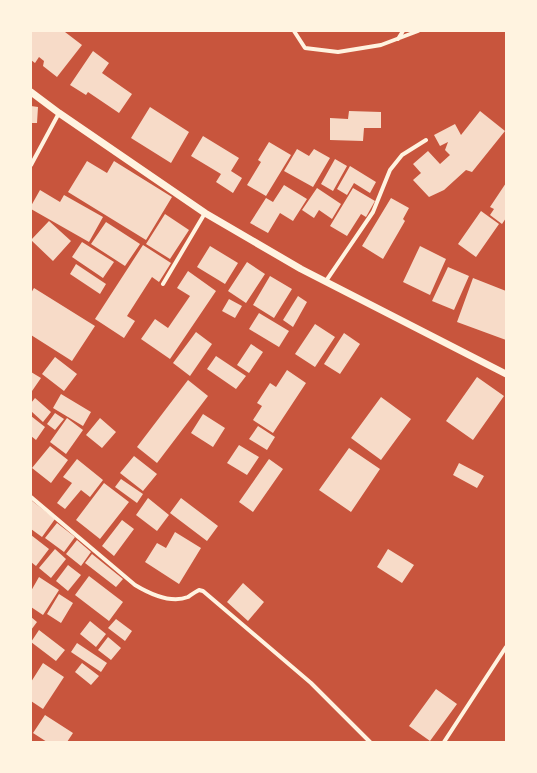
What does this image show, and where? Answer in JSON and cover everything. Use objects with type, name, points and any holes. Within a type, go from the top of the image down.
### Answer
[{"type":"street","points":[[294,31],[306,48],[338,52],[381,45],[418,31]]},
{"type":"street","points":[[398,39],[403,31]]},
{"type":"street","points":[[31,92],[59,113],[205,213],[294,265],[506,374]]},
{"type":"street","points":[[31,165],[59,113]]},
{"type":"street","points":[[326,281],[373,212],[390,170],[402,155],[426,140]]},
{"type":"street","points":[[163,284],[205,213]]},
{"type":"street","points":[[31,497],[136,586],[148,593],[167,598],[180,598],[187,597],[198,590],[203,591],[312,683],[370,742]]},
{"type":"street","points":[[444,742],[506,647]]},
{"type":"building","points":[[31,31],[66,31],[65,32],[82,45],[57,77],[43,66],[44,61],[39,57],[35,63],[31,60]]},
{"type":"building","points":[[93,51],[109,63],[102,73],[132,94],[119,113],[88,92],[86,95],[70,85]]},
{"type":"building","points":[[31,106],[38,107],[37,123],[31,123]]},
{"type":"building","points":[[150,107],[189,132],[171,163],[131,138]]},
{"type":"building","points":[[349,111],[381,112],[381,128],[364,128],[363,141],[330,140],[330,118],[348,119]]},
{"type":"building","points":[[480,111],[505,131],[472,172],[466,170],[444,190],[429,197],[413,180],[421,173],[413,164],[428,151],[440,164],[450,155],[445,150],[448,142],[440,146],[434,135],[455,124],[461,135]]},
{"type":"building","points":[[203,136],[239,158],[231,171],[242,178],[233,193],[216,182],[221,174],[191,156]]},
{"type":"building","points":[[269,142],[291,155],[266,196],[247,185],[261,162],[258,160]]},
{"type":"building","points":[[297,149],[309,156],[314,149],[330,158],[313,187],[284,171]]},
{"type":"building","points":[[335,159],[347,166],[333,191],[321,184]]},
{"type":"building","points":[[87,161],[107,173],[114,161],[172,197],[146,240],[68,192]]},
{"type":"building","points":[[350,166],[376,182],[370,193],[354,183],[347,195],[337,189]]},
{"type":"building","points":[[506,183],[506,218],[502,224],[490,215],[494,209],[490,207]]},
{"type":"building","points":[[284,185],[307,199],[293,221],[280,213],[268,233],[250,223],[266,198],[273,202]]},
{"type":"building","points":[[317,188],[341,204],[332,219],[319,210],[314,218],[302,210]]},
{"type":"building","points":[[353,188],[375,201],[366,217],[361,214],[347,236],[330,226]]},
{"type":"building","points":[[40,190],[60,202],[64,195],[103,217],[89,242],[31,209],[31,206]]},
{"type":"building","points":[[391,198],[409,208],[403,219],[405,221],[383,259],[362,246]]},
{"type":"building","points":[[481,211],[499,224],[476,257],[458,244]]},
{"type":"building","points":[[165,214],[189,230],[170,259],[146,244]]},
{"type":"building","points":[[49,221],[71,241],[53,261],[31,240]]},
{"type":"building","points":[[106,222],[140,244],[125,266],[91,244]]},
{"type":"building","points":[[82,242],[114,262],[103,278],[72,257]]},
{"type":"building","points":[[143,245],[171,263],[159,282],[152,277],[127,316],[135,321],[124,338],[95,319]]},
{"type":"building","points":[[210,246],[238,263],[225,284],[197,267]]},
{"type":"building","points":[[420,246],[446,259],[430,295],[403,282]]},
{"type":"building","points":[[247,262],[265,274],[246,303],[228,291]]},
{"type":"building","points":[[76,264],[106,284],[100,294],[70,274]]},
{"type":"building","points":[[448,267],[469,276],[454,310],[432,301]]},
{"type":"building","points":[[188,271],[216,291],[170,359],[141,339],[155,319],[168,328],[190,296],[177,288]]},
{"type":"building","points":[[270,276],[292,289],[274,318],[253,305]]},
{"type":"building","points":[[473,278],[506,291],[506,340],[457,322]]},
{"type":"building","points":[[34,288],[95,326],[72,361],[31,335],[31,293]]},
{"type":"building","points":[[298,296],[307,302],[293,327],[283,320]]},
{"type":"building","points":[[229,299],[242,306],[235,318],[222,311]]},
{"type":"building","points":[[259,313],[289,331],[279,347],[249,329]]},
{"type":"building","points":[[315,324],[335,337],[315,367],[295,354]]},
{"type":"building","points":[[196,332],[212,344],[190,376],[173,363]]},
{"type":"building","points":[[344,333],[360,344],[340,374],[324,364]]},
{"type":"building","points":[[251,344],[263,352],[249,373],[237,365]]},
{"type":"building","points":[[216,356],[246,376],[236,389],[207,369]]},
{"type":"building","points":[[55,357],[77,374],[64,391],[42,374]]},
{"type":"building","points":[[287,370],[306,383],[273,433],[253,420],[262,406],[257,403],[270,383],[276,387]]},
{"type":"building","points":[[31,372],[41,378],[32,391],[31,390]]},
{"type":"building","points":[[477,377],[504,396],[473,440],[446,421]]},
{"type":"building","points":[[188,380],[208,396],[157,463],[137,447]]},
{"type":"building","points":[[61,394],[91,412],[83,426],[53,408]]},
{"type":"building","points":[[381,397],[411,419],[381,460],[351,438]]},
{"type":"building","points":[[35,398],[51,412],[43,422],[31,411],[31,403]]},
{"type":"building","points":[[55,413],[64,419],[55,430],[47,424]]},
{"type":"building","points":[[203,414],[225,428],[213,447],[191,433]]},
{"type":"building","points":[[31,416],[45,427],[36,440],[31,436]]},
{"type":"building","points":[[67,418],[83,430],[66,454],[50,442]]},
{"type":"building","points":[[100,418],[116,432],[102,448],[86,435]]},
{"type":"building","points":[[258,426],[275,437],[267,450],[249,439]]},
{"type":"building","points":[[239,445],[259,457],[247,475],[227,463]]},
{"type":"building","points":[[50,446],[68,460],[51,483],[32,468]]},
{"type":"building","points":[[349,448],[380,469],[351,512],[319,490]]},
{"type":"building","points":[[134,456],[157,474],[143,491],[120,473]]},
{"type":"building","points":[[77,459],[103,480],[90,497],[81,490],[65,509],[57,503],[72,483],[63,477]]},
{"type":"building","points":[[269,459],[283,469],[253,512],[239,502]]},
{"type":"building","points":[[459,463],[484,476],[477,488],[453,475]]},
{"type":"building","points":[[121,479],[143,494],[137,503],[115,487]]},
{"type":"building","points":[[104,483],[129,502],[100,539],[76,520]]},
{"type":"building","points":[[148,498],[169,515],[157,531],[136,515]]},
{"type":"building","points":[[181,498],[218,526],[207,541],[170,513]]},
{"type":"building","points":[[31,500],[55,519],[42,537],[31,529]]},
{"type":"building","points":[[122,520],[134,529],[114,556],[102,546]]},
{"type":"building","points":[[57,523],[75,537],[64,552],[45,538]]},
{"type":"building","points":[[175,532],[201,548],[179,584],[145,562],[157,543],[166,548]]},
{"type":"building","points":[[31,535],[49,549],[36,566],[31,562]]},
{"type":"building","points":[[77,540],[91,552],[81,566],[66,554]]},
{"type":"building","points":[[55,549],[66,559],[51,578],[39,568]]},
{"type":"building","points":[[388,549],[414,565],[402,583],[377,567]]},
{"type":"building","points":[[92,554],[123,579],[116,587],[85,563]]},
{"type":"building","points":[[68,565],[81,575],[68,591],[56,581]]},
{"type":"building","points":[[89,576],[123,602],[109,621],[75,595]]},
{"type":"building","points":[[39,577],[59,590],[43,615],[31,607],[31,591]]},
{"type":"building","points":[[243,583],[264,602],[248,621],[227,602]]},
{"type":"building","points":[[59,594],[73,603],[61,623],[47,614]]},
{"type":"building","points":[[31,617],[37,622],[31,630]]},
{"type":"building","points":[[116,619],[132,631],[125,641],[108,628]]},
{"type":"building","points":[[90,621],[106,634],[96,647],[80,634]]},
{"type":"building","points":[[39,630],[65,650],[56,661],[31,642]]},
{"type":"building","points":[[108,637],[121,648],[111,660],[98,650]]},
{"type":"building","points":[[77,643],[107,663],[101,672],[71,652]]},
{"type":"building","points":[[43,663],[64,677],[43,709],[31,701],[31,682]]},
{"type":"building","points":[[82,663],[99,676],[91,685],[75,672]]},
{"type":"building","points":[[436,689],[457,704],[430,741],[409,726]]},
{"type":"building","points":[[45,715],[73,733],[67,742],[47,742],[33,733]]}]
